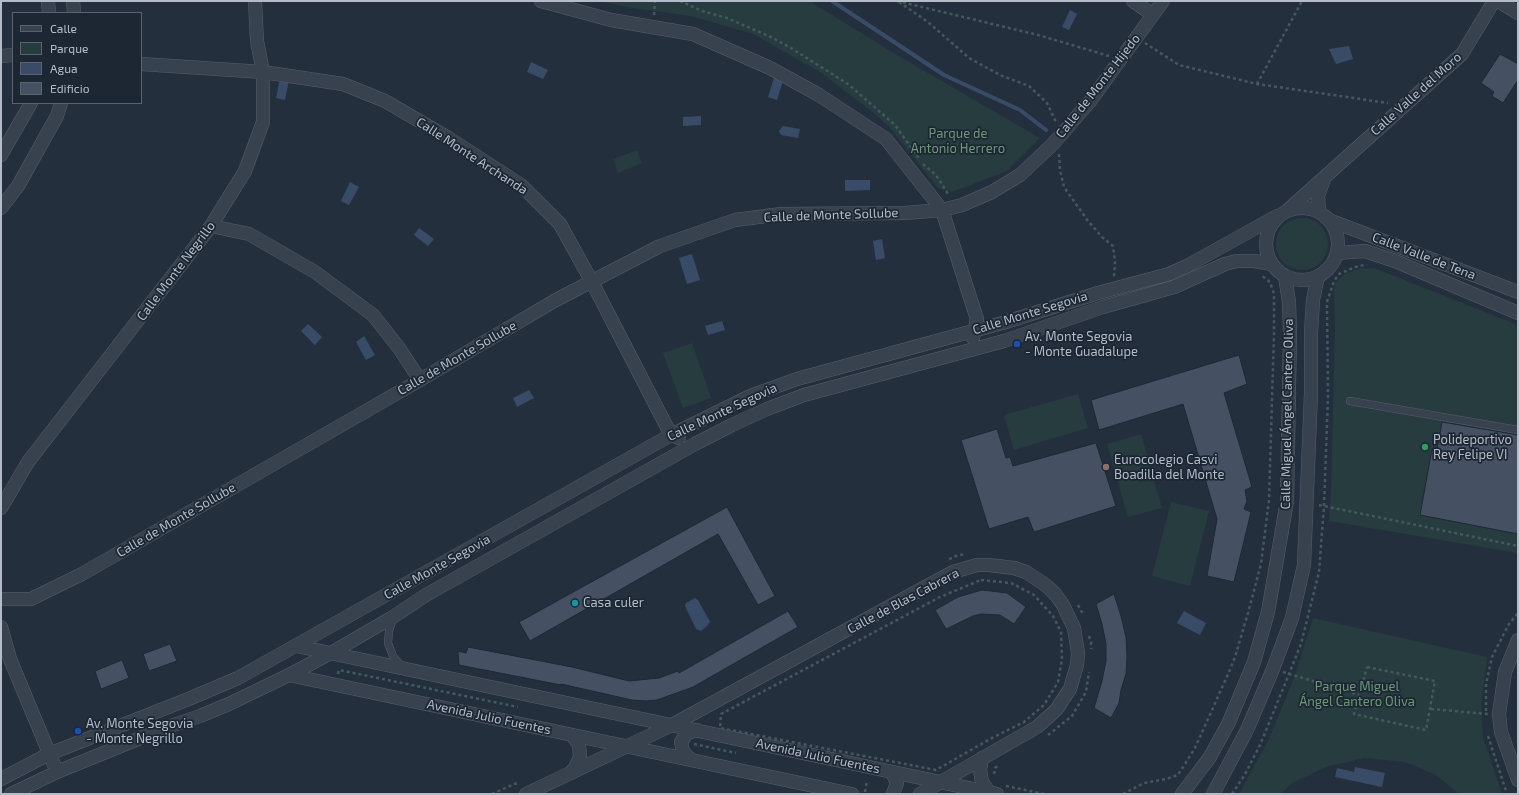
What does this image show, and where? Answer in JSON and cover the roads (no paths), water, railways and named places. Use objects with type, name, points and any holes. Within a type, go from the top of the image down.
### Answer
[{"type":"street","points":[[48,1],[49,12]]},
{"type":"street","points":[[73,1],[74,12]]},
{"type":"street","name":"Calle Monte Negrillo","points":[[1,508],[28,462],[211,226],[245,171],[263,122],[263,72],[257,41],[255,1]]},
{"type":"street","points":[[541,1],[611,20],[693,34],[770,68],[819,95],[886,139],[942,210],[979,326],[1004,341]]},
{"type":"street","points":[[1133,1],[1153,15]]},
{"type":"street","name":"Calle de Monte Hijedo","points":[[942,210],[962,205],[992,192],[1020,175],[1058,138],[1091,100],[1163,1]]},
{"type":"street","name":"Calle Valle del Moro","points":[[1289,210],[1462,54],[1494,1]]},
{"type":"street","points":[[1498,1],[1518,13]]},
{"type":"street","points":[[1,56],[12,55]]},
{"type":"street","name":"Calle Monte Archanda","points":[[142,64],[263,72],[343,84],[385,101],[448,137],[521,185],[560,224],[592,282],[671,435]]},
{"type":"street","points":[[1,155],[30,104]]},
{"type":"street","points":[[1,208],[18,186],[57,116],[61,104]]},
{"type":"street","name":"Calle Valle del Moro","points":[[1319,212],[1318,196],[1326,176]]},
{"type":"street","points":[[1309,208],[1319,212],[1329,220],[1334,227],[1337,236],[1337,253],[1330,267],[1318,276],[1302,280],[1285,276],[1278,271],[1268,257],[1266,240],[1268,231],[1277,216],[1289,210],[1309,208]]},
{"type":"street","name":"Calle de Monte Sollube","points":[[1,599],[30,598],[82,574],[556,300],[660,246],[735,220],[781,214],[942,210]]},
{"type":"street","name":"Calle Monte Segovia","points":[[1,779],[49,754],[238,678],[671,435],[750,396],[796,379],[979,326],[1006,322],[1114,288],[1169,274],[1187,266],[1277,216]]},
{"type":"street","name":"Calle Valle de Tena","points":[[1329,220],[1518,292]]},
{"type":"street","points":[[211,226],[249,234],[315,272],[373,315],[399,348],[420,380]]},
{"type":"street","name":"Calle Valle de Tena","points":[[1337,253],[1365,250],[1395,261],[1518,313]]},
{"type":"street","name":"Calle Monte Segovia","points":[[11,794],[57,772],[165,728],[229,704],[289,675],[331,653],[426,595],[695,444],[746,418],[804,395],[1004,341],[1103,307],[1174,288],[1225,264],[1237,261],[1254,261],[1272,264]]},
{"type":"street","name":"Calle Miguel Ángel Cantero Oliva","points":[[1182,794],[1210,757],[1225,729],[1254,662],[1268,612],[1287,501],[1290,333],[1289,302],[1285,276]]},
{"type":"street","name":"Calle Miguel Ángel Cantero Oliva","points":[[1214,794],[1247,730],[1292,618],[1304,565],[1311,393],[1311,333],[1313,300],[1318,276]]},
{"type":"street","points":[[968,350],[979,326]]},
{"type":"street","points":[[664,462],[671,435],[695,444]]},
{"type":"street","name":"Calle de Blas Cabrera","points":[[526,794],[672,725],[953,572],[977,565],[1002,565],[1014,568],[1037,578],[1060,600],[1070,616],[1074,628],[1077,640],[1077,665],[1070,689],[1060,705],[1047,720],[920,794]]},
{"type":"street","points":[[1,627],[10,659],[57,772]]},
{"type":"street","points":[[1518,640],[1505,672],[1499,714],[1502,732],[1518,780]]},
{"type":"street","points":[[289,675],[286,660],[292,648]]},
{"type":"street","name":"Avenida Julio Fuentes","points":[[292,648],[331,653],[892,772],[996,791]]},
{"type":"street","name":"Avenida Julio Fuentes","points":[[289,675],[852,794]]},
{"type":"street","points":[[690,759],[683,752],[682,742],[687,734],[697,730]]},
{"type":"street","points":[[566,776],[575,768],[580,757],[579,745],[572,735]]},
{"type":"street","points":[[982,758],[980,770],[982,782],[996,791]]},
{"type":"street","name":"Avenida Julio Fuentes","points":[[892,772],[897,783],[893,794]]},
{"type":"lane","points":[[1350,400],[1518,430]]},
{"type":"lane","points":[[393,616],[389,631],[388,643],[393,656],[404,668]]},
{"type":"water","points":[[1070,10],[1077,14],[1069,30],[1062,27]]},
{"type":"water","points":[[1349,46],[1353,59],[1336,64],[1329,49]]},
{"type":"water","points":[[531,62],[548,70],[543,79],[527,72]]},
{"type":"water","points":[[280,78],[289,80],[285,100],[276,98]]},
{"type":"water","points":[[774,78],[783,81],[777,100],[768,97]]},
{"type":"water","points":[[701,116],[701,125],[683,126],[683,117]]},
{"type":"water","points":[[783,126],[800,129],[798,138],[781,135],[779,131]]},
{"type":"water","points":[[845,180],[870,180],[870,190],[845,191]]},
{"type":"water","points":[[350,182],[359,187],[349,205],[341,201]]},
{"type":"water","points":[[419,228],[434,239],[428,246],[414,235]]},
{"type":"water","points":[[882,239],[885,258],[876,260],[873,241]]},
{"type":"water","points":[[692,254],[700,280],[687,284],[679,258]]},
{"type":"water","points":[[722,321],[725,330],[708,335],[705,326]]},
{"type":"water","points":[[308,324],[322,337],[315,345],[301,331]]},
{"type":"water","points":[[364,336],[375,355],[366,360],[356,342]]},
{"type":"water","points":[[529,390],[534,398],[517,407],[513,398]]},
{"type":"water","points":[[695,598],[698,600],[710,622],[701,631],[696,629],[685,606],[686,603]]},
{"type":"water","points":[[1184,611],[1206,623],[1200,635],[1177,623]]},
{"type":"water","points":[[1355,767],[1385,773],[1382,787],[1335,777],[1337,768],[1354,772]]},
{"type":"waterway","points":[[832,1],[944,75],[1020,110],[1046,130]]},
{"type":"place","name":"Av. Monte Segovia - Monte Guadalupe","points":[[1017,344]]},
{"type":"place","name":"Polideportivo Rey Felipe VI","points":[[1425,447]]},
{"type":"place","name":"Eurocolegio Casvi Boadilla del Monte","points":[[1106,467]]},
{"type":"place","name":"Casa culer","points":[[575,603]]},
{"type":"place","name":"Av. Monte Segovia - Monte Negrillo","points":[[78,731]]},
{"type":"park label","name":"Parque de Antonio Herrero","points":[[958,142]]},
{"type":"park label","name":"Parque Miguel Ángel Cantero Oliva","points":[[1357,694]]}]
